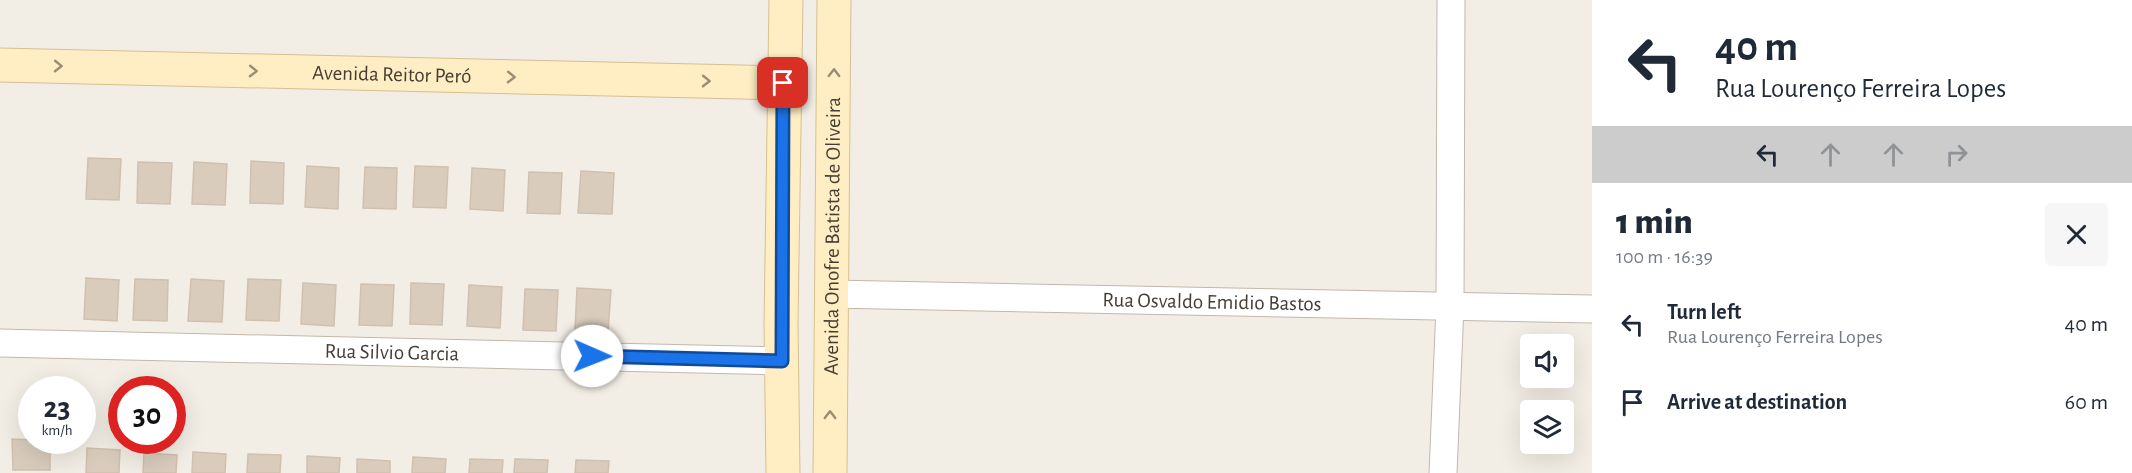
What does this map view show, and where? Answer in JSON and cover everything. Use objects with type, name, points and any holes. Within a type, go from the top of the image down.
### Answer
[{"type":"street","points":[[783,473],[783,83],[786,0]]},
{"type":"street","name":"Avenida Onofre Batista de Oliveira","points":[[830,473],[834,0]]},
{"type":"street","points":[[1443,473],[1450,306],[1451,0]]},
{"type":"street","name":"Avenida Reitor Peró","points":[[0,65],[783,83]]},
{"type":"street","name":"Rua Osvaldo Emidio Bastos","points":[[831,294],[1592,309]]},
{"type":"street","name":"Rua Silvio Garcia","points":[[0,343],[782,361]]},
{"type":"building","points":[[88,158],[121,159],[119,200],[86,199]]},
{"type":"building","points":[[251,161],[284,163],[283,204],[250,203]]},
{"type":"building","points":[[138,162],[172,163],[170,204],[137,203]]},
{"type":"building","points":[[194,162],[227,164],[225,205],[192,204]]},
{"type":"building","points":[[307,166],[339,168],[338,209],[305,207]]},
{"type":"building","points":[[415,166],[448,167],[446,208],[413,207]]},
{"type":"building","points":[[365,167],[397,168],[396,209],[363,208]]},
{"type":"building","points":[[472,168],[505,170],[503,211],[470,209]]},
{"type":"building","points":[[581,171],[614,173],[612,214],[578,213]]},
{"type":"building","points":[[529,172],[562,173],[560,214],[527,213]]},
{"type":"building","points":[[86,278],[119,280],[117,321],[84,319]]},
{"type":"building","points":[[135,279],[168,280],[167,321],[133,320]]},
{"type":"building","points":[[191,279],[224,281],[222,322],[188,321]]},
{"type":"building","points":[[248,279],[281,280],[279,321],[246,320]]},
{"type":"building","points":[[303,283],[336,285],[334,326],[301,324]]},
{"type":"building","points":[[411,283],[444,284],[442,325],[410,324]]},
{"type":"building","points":[[361,284],[394,285],[392,326],[359,325]]},
{"type":"building","points":[[469,285],[502,287],[500,328],[467,326]]},
{"type":"building","points":[[577,288],[611,290],[608,331],[575,330]]},
{"type":"building","points":[[525,289],[558,290],[556,331],[523,330]]},
{"type":"building","points":[[12,439],[18,439],[18,454],[50,454],[50,470],[13,470]]},
{"type":"building","points":[[96,449],[108,449],[108,454],[120,454],[119,473],[86,473],[87,454],[96,454]]},
{"type":"building","points":[[193,452],[226,454],[225,473],[192,473]]},
{"type":"building","points":[[144,454],[177,455],[176,473],[143,473]]},
{"type":"building","points":[[248,454],[281,455],[280,473],[247,473]]},
{"type":"building","points":[[307,456],[340,458],[339,473],[307,473]]},
{"type":"building","points":[[413,457],[446,459],[445,473],[412,473]]},
{"type":"building","points":[[357,459],[390,461],[390,473],[357,473]]},
{"type":"building","points":[[470,459],[503,460],[502,473],[469,473]]},
{"type":"building","points":[[515,459],[548,460],[547,473],[514,473]]},
{"type":"building","points":[[576,460],[609,461],[608,473],[575,473]]},
{"type":"route","points":[[592,356],[782,361],[783,83]]}]
